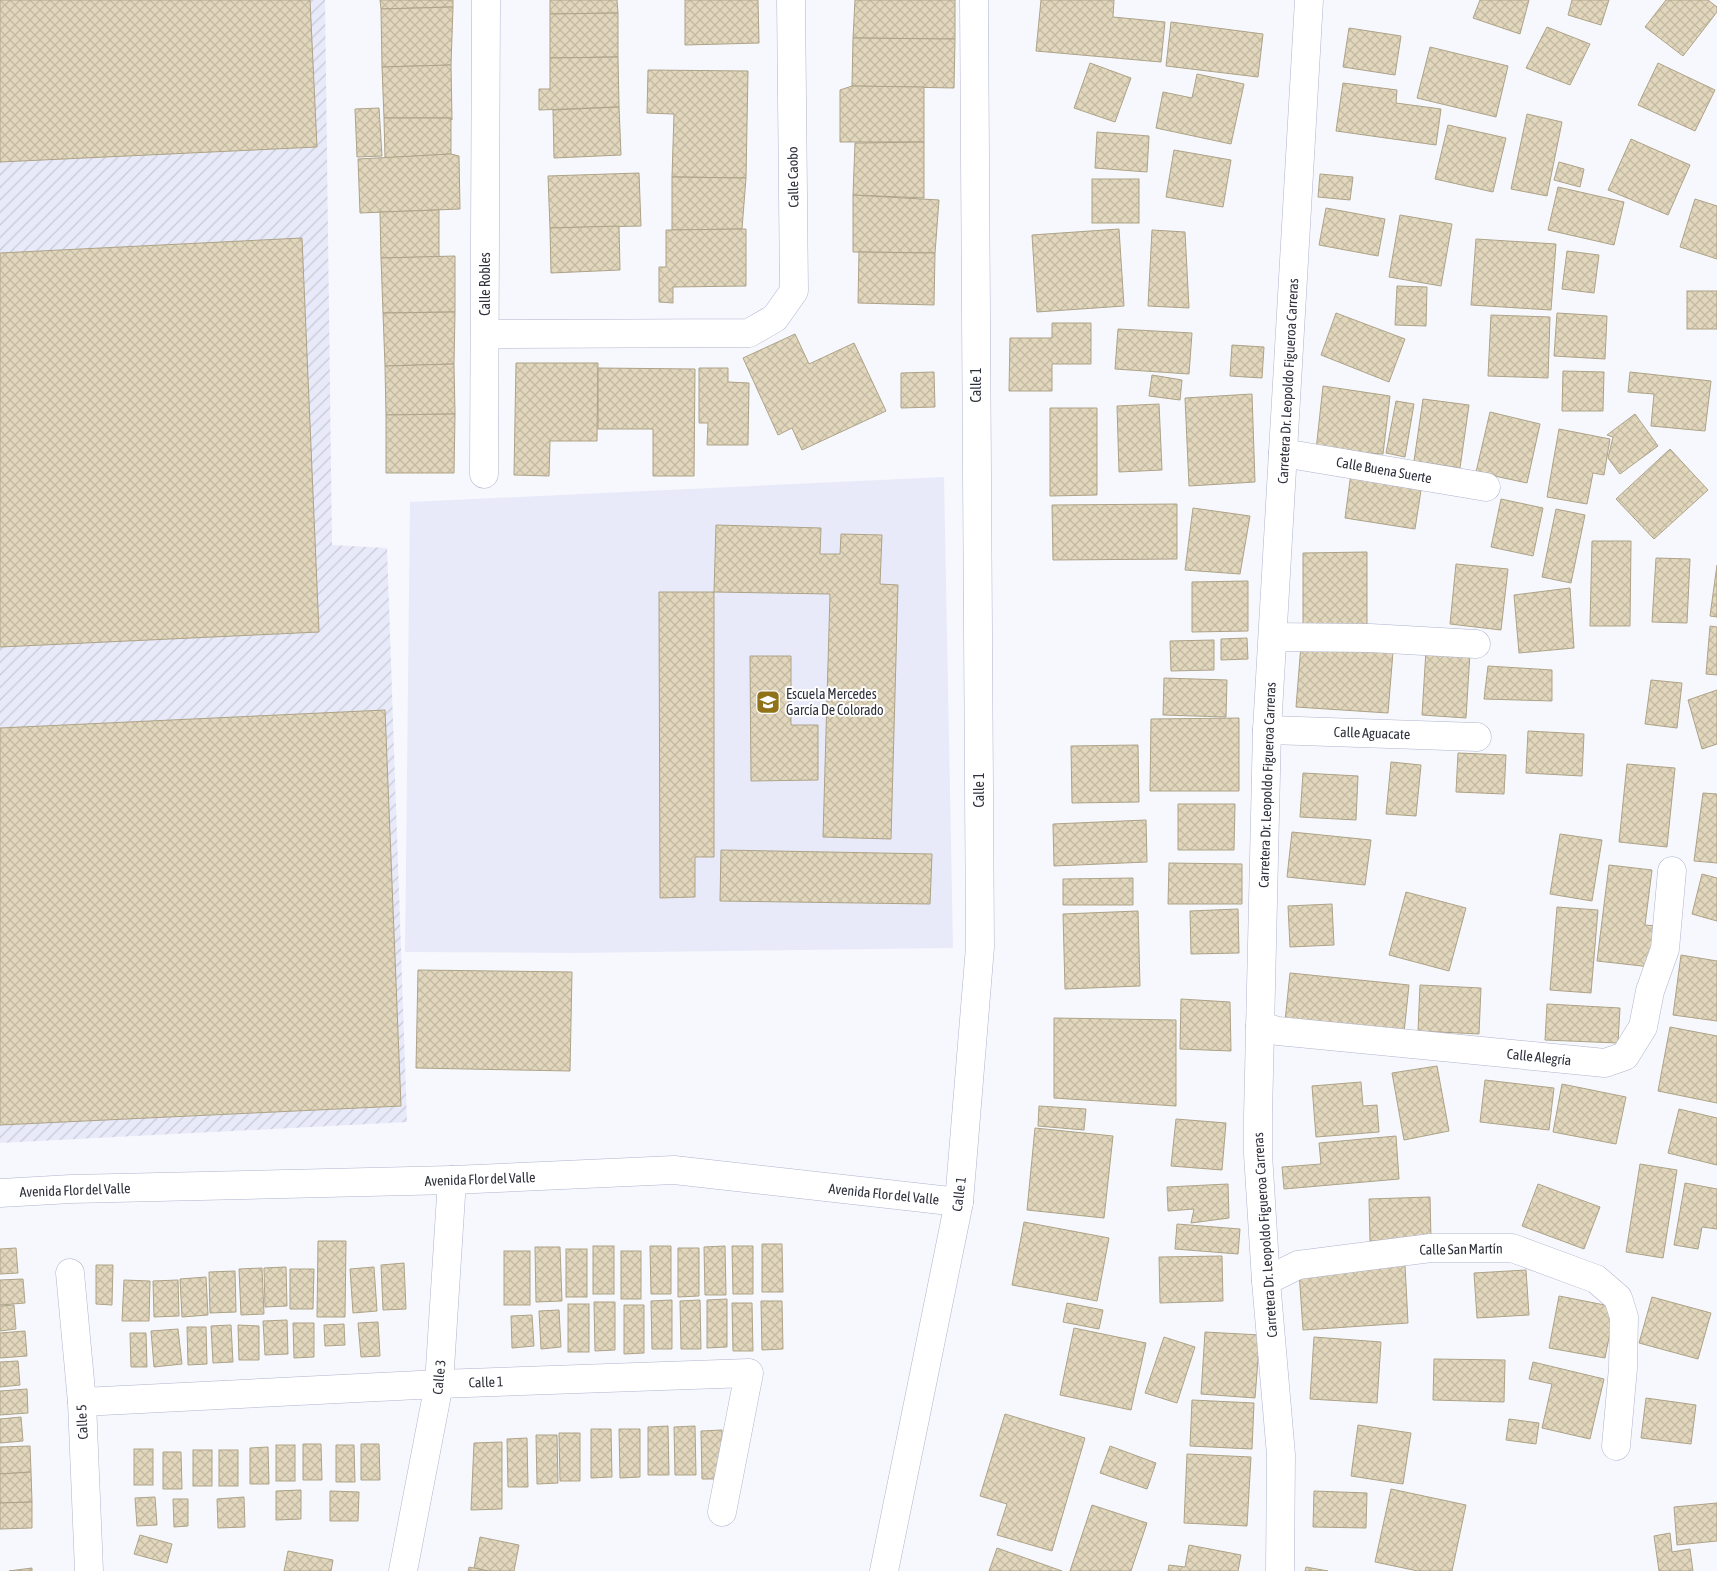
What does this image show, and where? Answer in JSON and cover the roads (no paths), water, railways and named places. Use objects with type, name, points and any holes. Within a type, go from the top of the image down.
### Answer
[{"type":"street","name":"Calle Robles","points":[[486,0],[485,334],[750,333]]},
{"type":"street","name":"Calle Caobo","points":[[750,333],[775,318],[794,292],[791,0]]},
{"type":"street","name":"Calle 1","points":[[884,1571],[959,1202],[980,947],[974,0]]},
{"type":"street","name":"Carretera Dr. Leopoldo Figueroa Carreras","points":[[1280,1571],[1281,1455],[1266,1281],[1258,1154],[1260,1026],[1267,730],[1309,0]]},
{"type":"street","points":[[484,474],[485,334]]},
{"type":"street","name":"Calle Buena Suerte","points":[[1283,453],[1486,487]]},
{"type":"street","points":[[1273,637],[1370,638],[1476,644]]},
{"type":"street","name":"Calle Aguacate","points":[[1267,730],[1477,737]]},
{"type":"street","name":"Calle Alegría","points":[[1260,1026],[1278,1031],[1606,1063],[1626,1056],[1643,1027],[1650,991],[1665,949],[1672,871]]},
{"type":"street","name":"Avenida Flor del Valle","points":[[0,1193],[71,1189],[452,1180],[674,1170],[959,1202]]},
{"type":"street","name":"Calle 3","points":[[402,1571],[439,1384],[452,1180]]},
{"type":"street","name":"Calle San Martín","points":[[1266,1281],[1298,1265],[1432,1248],[1512,1248],[1596,1279],[1618,1298],[1624,1317],[1623,1368],[1616,1446]]},
{"type":"street","name":"Calle 5","points":[[70,1272],[82,1402],[89,1571]]},
{"type":"street","name":"Calle 1","points":[[82,1402],[439,1384],[749,1373],[722,1512]]},
{"type":"place","name":"Escuela Mercedes García De Colorado","points":[[768,702]]}]
